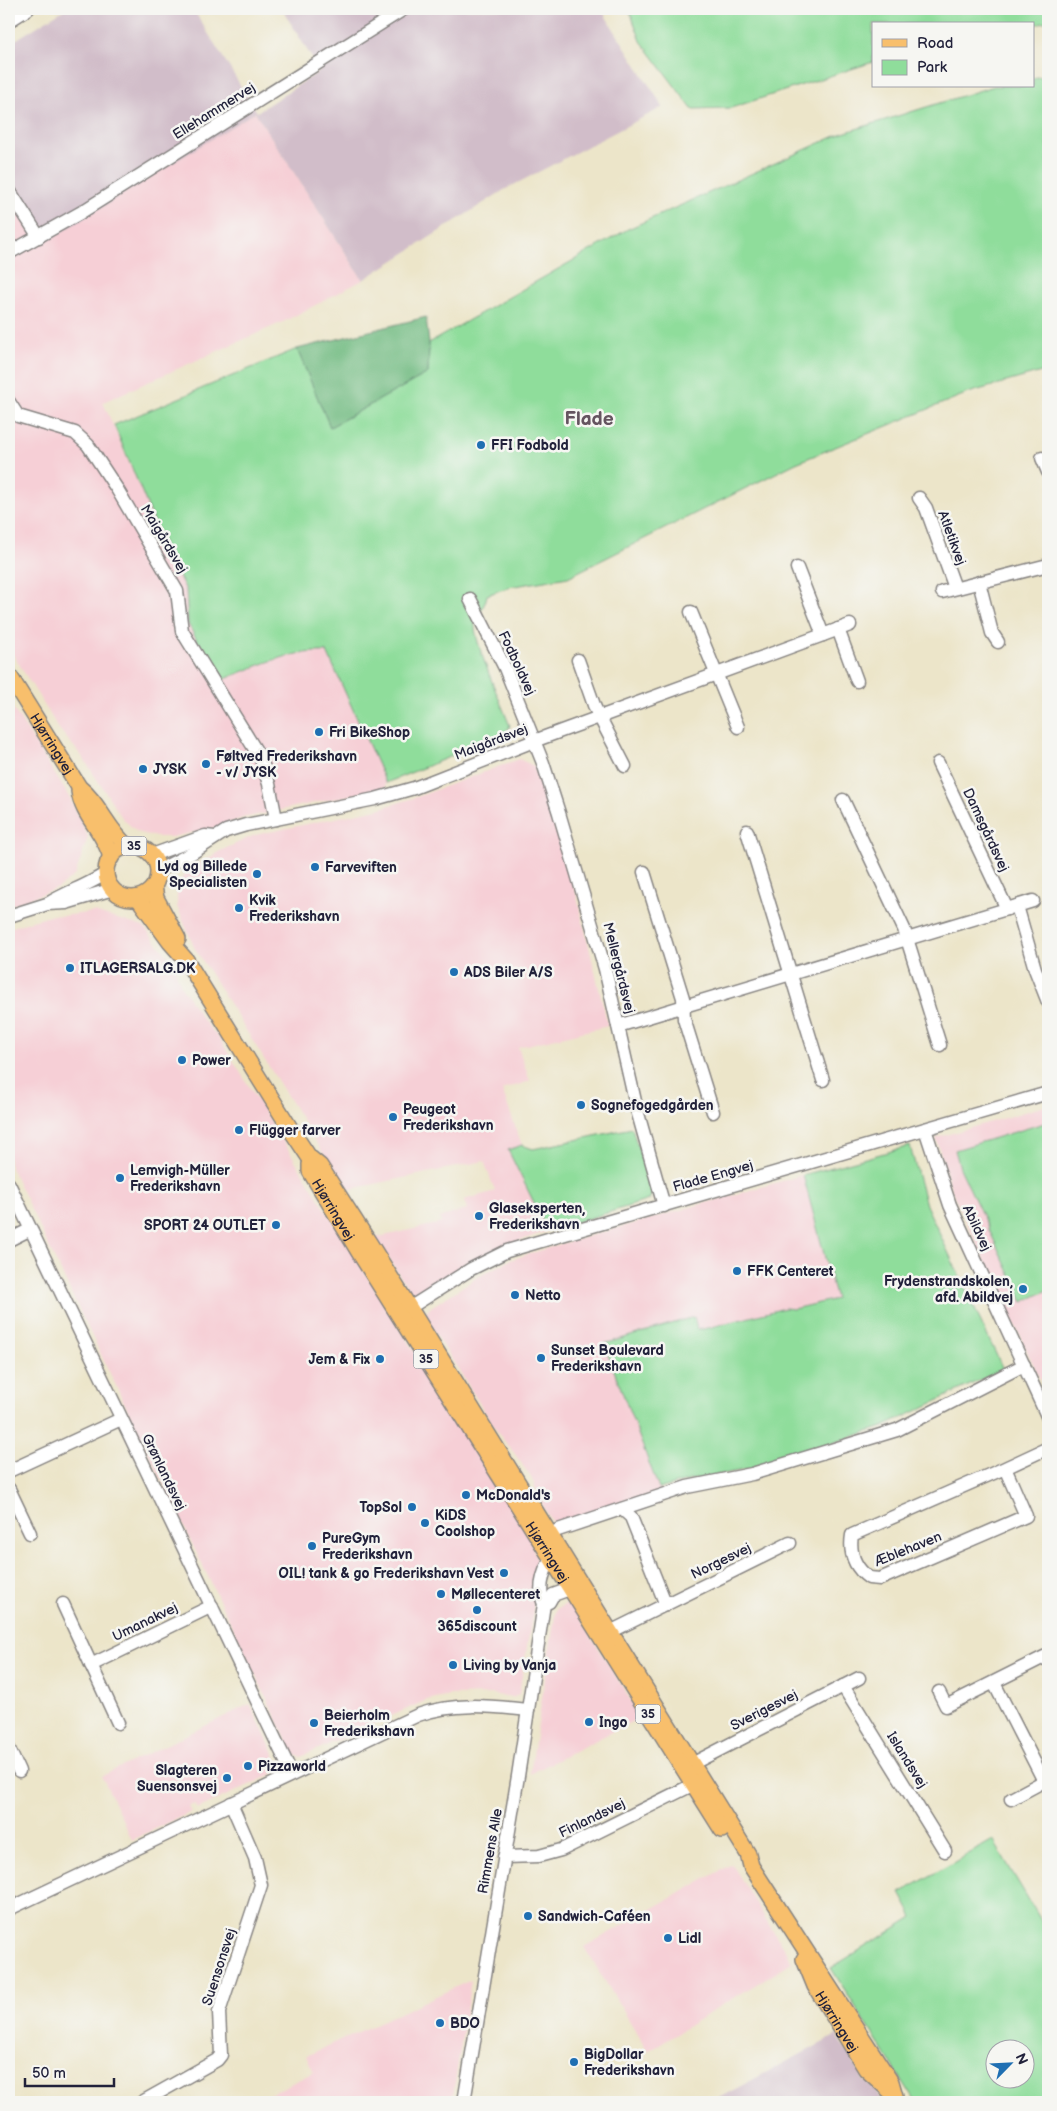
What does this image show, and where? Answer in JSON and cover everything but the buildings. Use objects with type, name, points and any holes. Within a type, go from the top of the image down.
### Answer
[{"type":"main road","name":"Hjørringvej","points":[[9,675],[79,787],[88,794],[118,839],[127,846]]},
{"type":"main road","name":"Hjørringvej","points":[[79,787],[80,797],[109,850],[110,858]]},
{"type":"main road","name":"35","points":[[106,873],[110,858],[115,852],[127,846],[136,846],[152,855],[158,870],[154,886]]},
{"type":"main road","points":[[106,873],[112,889],[124,897],[138,898],[144,896],[154,886]]},
{"type":"main road","name":"Hjørringvej","points":[[154,886],[156,898],[177,937],[186,960]]},
{"type":"main road","name":"Hjørringvej","points":[[138,898],[170,942],[186,960],[309,1157],[320,1166],[404,1311],[555,1555],[687,1767],[748,1854],[751,1866],[796,1936],[815,1986],[834,2019],[866,2069],[897,2099]]},
{"type":"street","points":[[9,21],[28,9]]},
{"type":"street","name":"Ellehammervej","points":[[9,253],[39,237],[168,158],[404,9]]},
{"type":"street","points":[[9,190],[39,237]]},
{"type":"street","name":"Maigårdsvej","points":[[9,402],[18,416],[75,433],[88,445],[112,482],[177,591],[182,631],[261,759],[267,776],[276,819]]},
{"type":"street","points":[[1042,458],[1048,472]]},
{"type":"street","name":"Atletikvej","points":[[919,498],[926,508],[955,588]]},
{"type":"street","name":"Atletikvej","points":[[942,592],[1048,566]]},
{"type":"street","points":[[797,568],[823,635]]},
{"type":"street","points":[[979,582],[992,633],[998,642]]},
{"type":"street","name":"Fodboldvej","points":[[470,599],[505,668],[534,741]]},
{"type":"street","points":[[691,612],[738,726]]},
{"type":"street","name":"Maigårdsvej","points":[[158,870],[200,848],[226,830],[375,799],[414,788],[534,741],[850,625]]},
{"type":"street","points":[[838,629],[857,682]]},
{"type":"street","points":[[578,660],[600,717],[625,766]]},
{"type":"street","name":"Mellergårdsvej","points":[[534,741],[584,894],[605,969],[637,1110],[664,1206]]},
{"type":"street","name":"Damsgårdsvej","points":[[938,763],[1012,908],[1048,1002]]},
{"type":"street","points":[[843,800],[908,940],[940,1045]]},
{"type":"street","points":[[747,831],[823,1080]]},
{"type":"street","name":"Maigårdsvej","points":[[152,855],[205,836],[215,837]]},
{"type":"street","points":[[644,872],[682,998],[684,1019],[713,1112]]},
{"type":"street","points":[[47,904],[98,879],[106,873]]},
{"type":"street","points":[[9,916],[47,904],[66,902],[112,889]]},
{"type":"street","points":[[618,1026],[1033,901]]},
{"type":"street","name":"Flade Engvej","points":[[404,1311],[470,1269],[507,1251],[1048,1093]]},
{"type":"street","name":"Abildvej","points":[[925,1129],[950,1205],[1048,1418]]},
{"type":"street","name":"Grønlandsvej","points":[[9,1184],[292,1774]]},
{"type":"street","points":[[9,1240],[30,1229]]},
{"type":"street","points":[[544,1537],[558,1530],[688,1487],[752,1474],[896,1430],[1024,1365]]},
{"type":"street","points":[[9,1471],[121,1419]]},
{"type":"street","name":"Æblehaven","points":[[1004,1468],[1026,1516],[880,1579],[869,1578],[855,1564],[850,1547],[852,1535],[1048,1448]]},
{"type":"street","points":[[9,1489],[30,1533]]},
{"type":"street","points":[[622,1509],[631,1517],[666,1605]]},
{"type":"street","name":"Norgesvej","points":[[605,1635],[790,1543]]},
{"type":"street","name":"Rimmens Alle","points":[[464,2102],[528,1710],[544,1604],[541,1598],[545,1568],[555,1555]]},
{"type":"street","points":[[544,1604],[549,1602],[553,1595],[575,1587]]},
{"type":"street","points":[[63,1604],[118,1723]]},
{"type":"street","name":"Umanakvej","points":[[91,1665],[212,1606]]},
{"type":"street","points":[[939,1692],[946,1706],[1048,1655]]},
{"type":"street","name":"Sverigesvej","points":[[687,1767],[859,1678]]},
{"type":"street","points":[[994,1683],[1046,1780],[1011,1798]]},
{"type":"street","name":"Islandsvej","points":[[844,1686],[945,1851]]},
{"type":"street","points":[[9,1909],[429,1711],[472,1705],[528,1710]]},
{"type":"street","points":[[9,1749],[19,1771]]},
{"type":"street","name":"Finlandsvej","points":[[504,1857],[539,1856],[561,1850],[688,1788]]},
{"type":"street","name":"Suensonsvej","points":[[142,2102],[217,2060],[221,2055],[219,2012],[261,1885],[256,1858],[231,1803]]},
{"type":"shaded area","points":[[65,9],[193,9],[257,112],[320,71],[282,9],[601,9],[663,107],[504,190],[363,280],[255,112],[49,240],[9,174],[9,44]]},
{"type":"shaded area","points":[[255,112],[363,280],[285,321],[103,402],[169,557],[186,590],[188,624],[220,681],[271,660],[311,651],[327,652],[386,783],[385,788],[243,818],[219,827],[172,837],[156,837],[137,832],[123,819],[81,755],[59,729],[9,648],[9,174],[49,240]]},
{"type":"shaded area","points":[[9,702],[70,798],[88,837],[75,875],[58,888],[9,906]]},
{"type":"shaded area","points":[[519,759],[534,766],[544,792],[576,893],[608,1026],[518,1047],[530,1081],[502,1090],[522,1145],[508,1150],[548,1231],[507,1245],[433,1287],[418,1293],[410,1291],[375,1238],[441,1223],[440,1218],[467,1209],[464,1200],[495,1191],[484,1161],[346,1190],[194,947],[177,906],[177,888],[183,876],[192,868],[220,851],[255,835],[378,809],[417,797]]},
{"type":"shaded area","points":[[94,912],[144,927],[172,961],[181,986],[203,1020],[219,1038],[530,1538],[536,1557],[538,1581],[519,1694],[513,1698],[492,1694],[450,1695],[427,1700],[301,1757],[294,1755],[9,1164],[9,928],[53,915],[62,916]]},
{"type":"shaded area","name":"Frydenstrandskolen, afd. Abildvej","points":[[1048,1105],[1048,1396],[951,1189],[936,1138]]},
{"type":"shaded area","points":[[803,1175],[836,1299],[793,1309],[785,1308],[703,1329],[697,1329],[694,1317],[604,1344],[660,1492],[555,1526],[543,1506],[532,1479],[499,1434],[424,1315],[431,1307],[476,1278],[510,1260]]},
{"type":"shaded area","points":[[566,1604],[572,1605],[641,1717],[530,1774],[556,1609]]},
{"type":"shaded area","points":[[250,1704],[279,1764],[273,1774],[197,1809],[194,1804],[188,1807],[191,1812],[132,1840],[102,1776]]},
{"type":"shaded area","points":[[732,1864],[792,1962],[648,2051],[584,1947]]},
{"type":"shaded area","points":[[471,1980],[452,2102],[254,2102],[314,2072],[306,2056]]},
{"type":"shaded area","points":[[837,2035],[865,2081],[876,2091],[882,2102],[711,2102]]},
{"type":"green space","points":[[629,9],[1048,9],[1048,21],[1034,25],[1034,22],[872,22],[872,62],[731,108],[692,109],[641,41]]},
{"type":"green space","name":"FFI Fodbold","points":[[1048,75],[1048,370],[968,393],[796,463],[568,577],[509,587],[487,595],[475,623],[475,631],[510,726],[503,735],[386,783],[327,652],[299,654],[272,660],[220,681],[188,624],[186,590],[169,557],[114,425],[297,349],[330,427],[428,373],[429,343],[628,229],[840,134],[988,88],[1034,88],[1034,78]]},
{"type":"green space","points":[[426,317],[429,343],[428,373],[330,427],[297,349]]},
{"type":"green space","name":"Frydenstrandskolen, afd. Abildvej","points":[[1048,1122],[1048,1290],[1023,1302],[960,1168],[955,1150]]},
{"type":"green space","points":[[632,1128],[652,1193],[649,1200],[548,1231],[508,1150],[522,1145],[533,1149]]},
{"type":"green space","points":[[910,1146],[926,1205],[1003,1369],[883,1427],[750,1469],[690,1480],[659,1489],[604,1344],[694,1317],[697,1329],[704,1329],[785,1308],[793,1309],[836,1299],[803,1175]]},
{"type":"green space","points":[[993,1840],[1048,1932],[1048,2102],[916,2102],[831,1968],[913,1917],[900,1893]]},
{"type":"place","name":"FFI Fodbold","points":[[481,445]]},
{"type":"place","name":"Fri BikeShop","points":[[319,732]]},
{"type":"place","name":"Føltved Frederikshavn - v/ JYSK","points":[[206,764]]},
{"type":"place","name":"JYSK","points":[[143,769]]},
{"type":"place","name":"Farveviften","points":[[315,867]]},
{"type":"place","name":"Lyd og Billede Specialisten","points":[[257,874]]},
{"type":"place","name":"Kvik Frederikshavn","points":[[239,908]]},
{"type":"place","name":"ITLAGERSALG.DK","points":[[70,968]]},
{"type":"place","name":"ADS Biler A/S","points":[[454,972]]},
{"type":"place","name":"Power","points":[[182,1060]]},
{"type":"place","name":"Sognefogedgården","points":[[581,1105]]},
{"type":"place","name":"Peugeot Frederikshavn","points":[[393,1117]]},
{"type":"place","name":"Flügger farver","points":[[239,1130]]},
{"type":"place","name":"Lemvigh-Müller Frederikshavn","points":[[120,1178]]},
{"type":"place","name":"Glaseksperten, Frederikshavn","points":[[479,1216]]},
{"type":"place","name":"SPORT 24 OUTLET","points":[[276,1225]]},
{"type":"place","name":"FFK Centeret","points":[[737,1271]]},
{"type":"place","name":"Frydenstrandskolen, afd. Abildvej","points":[[1023,1289]]},
{"type":"place","name":"Netto","points":[[515,1295]]},
{"type":"place","name":"Sunset Boulevard Frederikshavn","points":[[541,1358]]},
{"type":"place","name":"Jem & Fix","points":[[380,1359]]},
{"type":"place","name":"McDonald's","points":[[466,1495]]},
{"type":"place","name":"TopSol","points":[[412,1507]]},
{"type":"place","name":"KiDS Coolshop","points":[[425,1523]]},
{"type":"place","name":"PureGym Frederikshavn","points":[[312,1546]]},
{"type":"place","name":"OIL! tank & go Frederikshavn Vest","points":[[504,1573]]},
{"type":"place","name":"Møllecenteret","points":[[441,1594]]},
{"type":"place","name":"365discount","points":[[477,1610]]},
{"type":"place","name":"Living by Vanja","points":[[453,1665]]},
{"type":"place","name":"Ingo","points":[[589,1722]]},
{"type":"place","name":"Beierholm Frederikshavn","points":[[314,1723]]},
{"type":"place","name":"Pizzaworld","points":[[248,1766]]},
{"type":"place","name":"Slagteren Suensonsvej","points":[[227,1778]]},
{"type":"place","name":"Sandwich-Caféen","points":[[528,1916]]},
{"type":"place","name":"Lidl","points":[[668,1938]]},
{"type":"place","name":"BDO","points":[[440,2023]]},
{"type":"place","name":"BigDollar Frederikshavn","points":[[574,2062]]},
{"type":"district","name":"Flade","points":[[589,419]]}]
